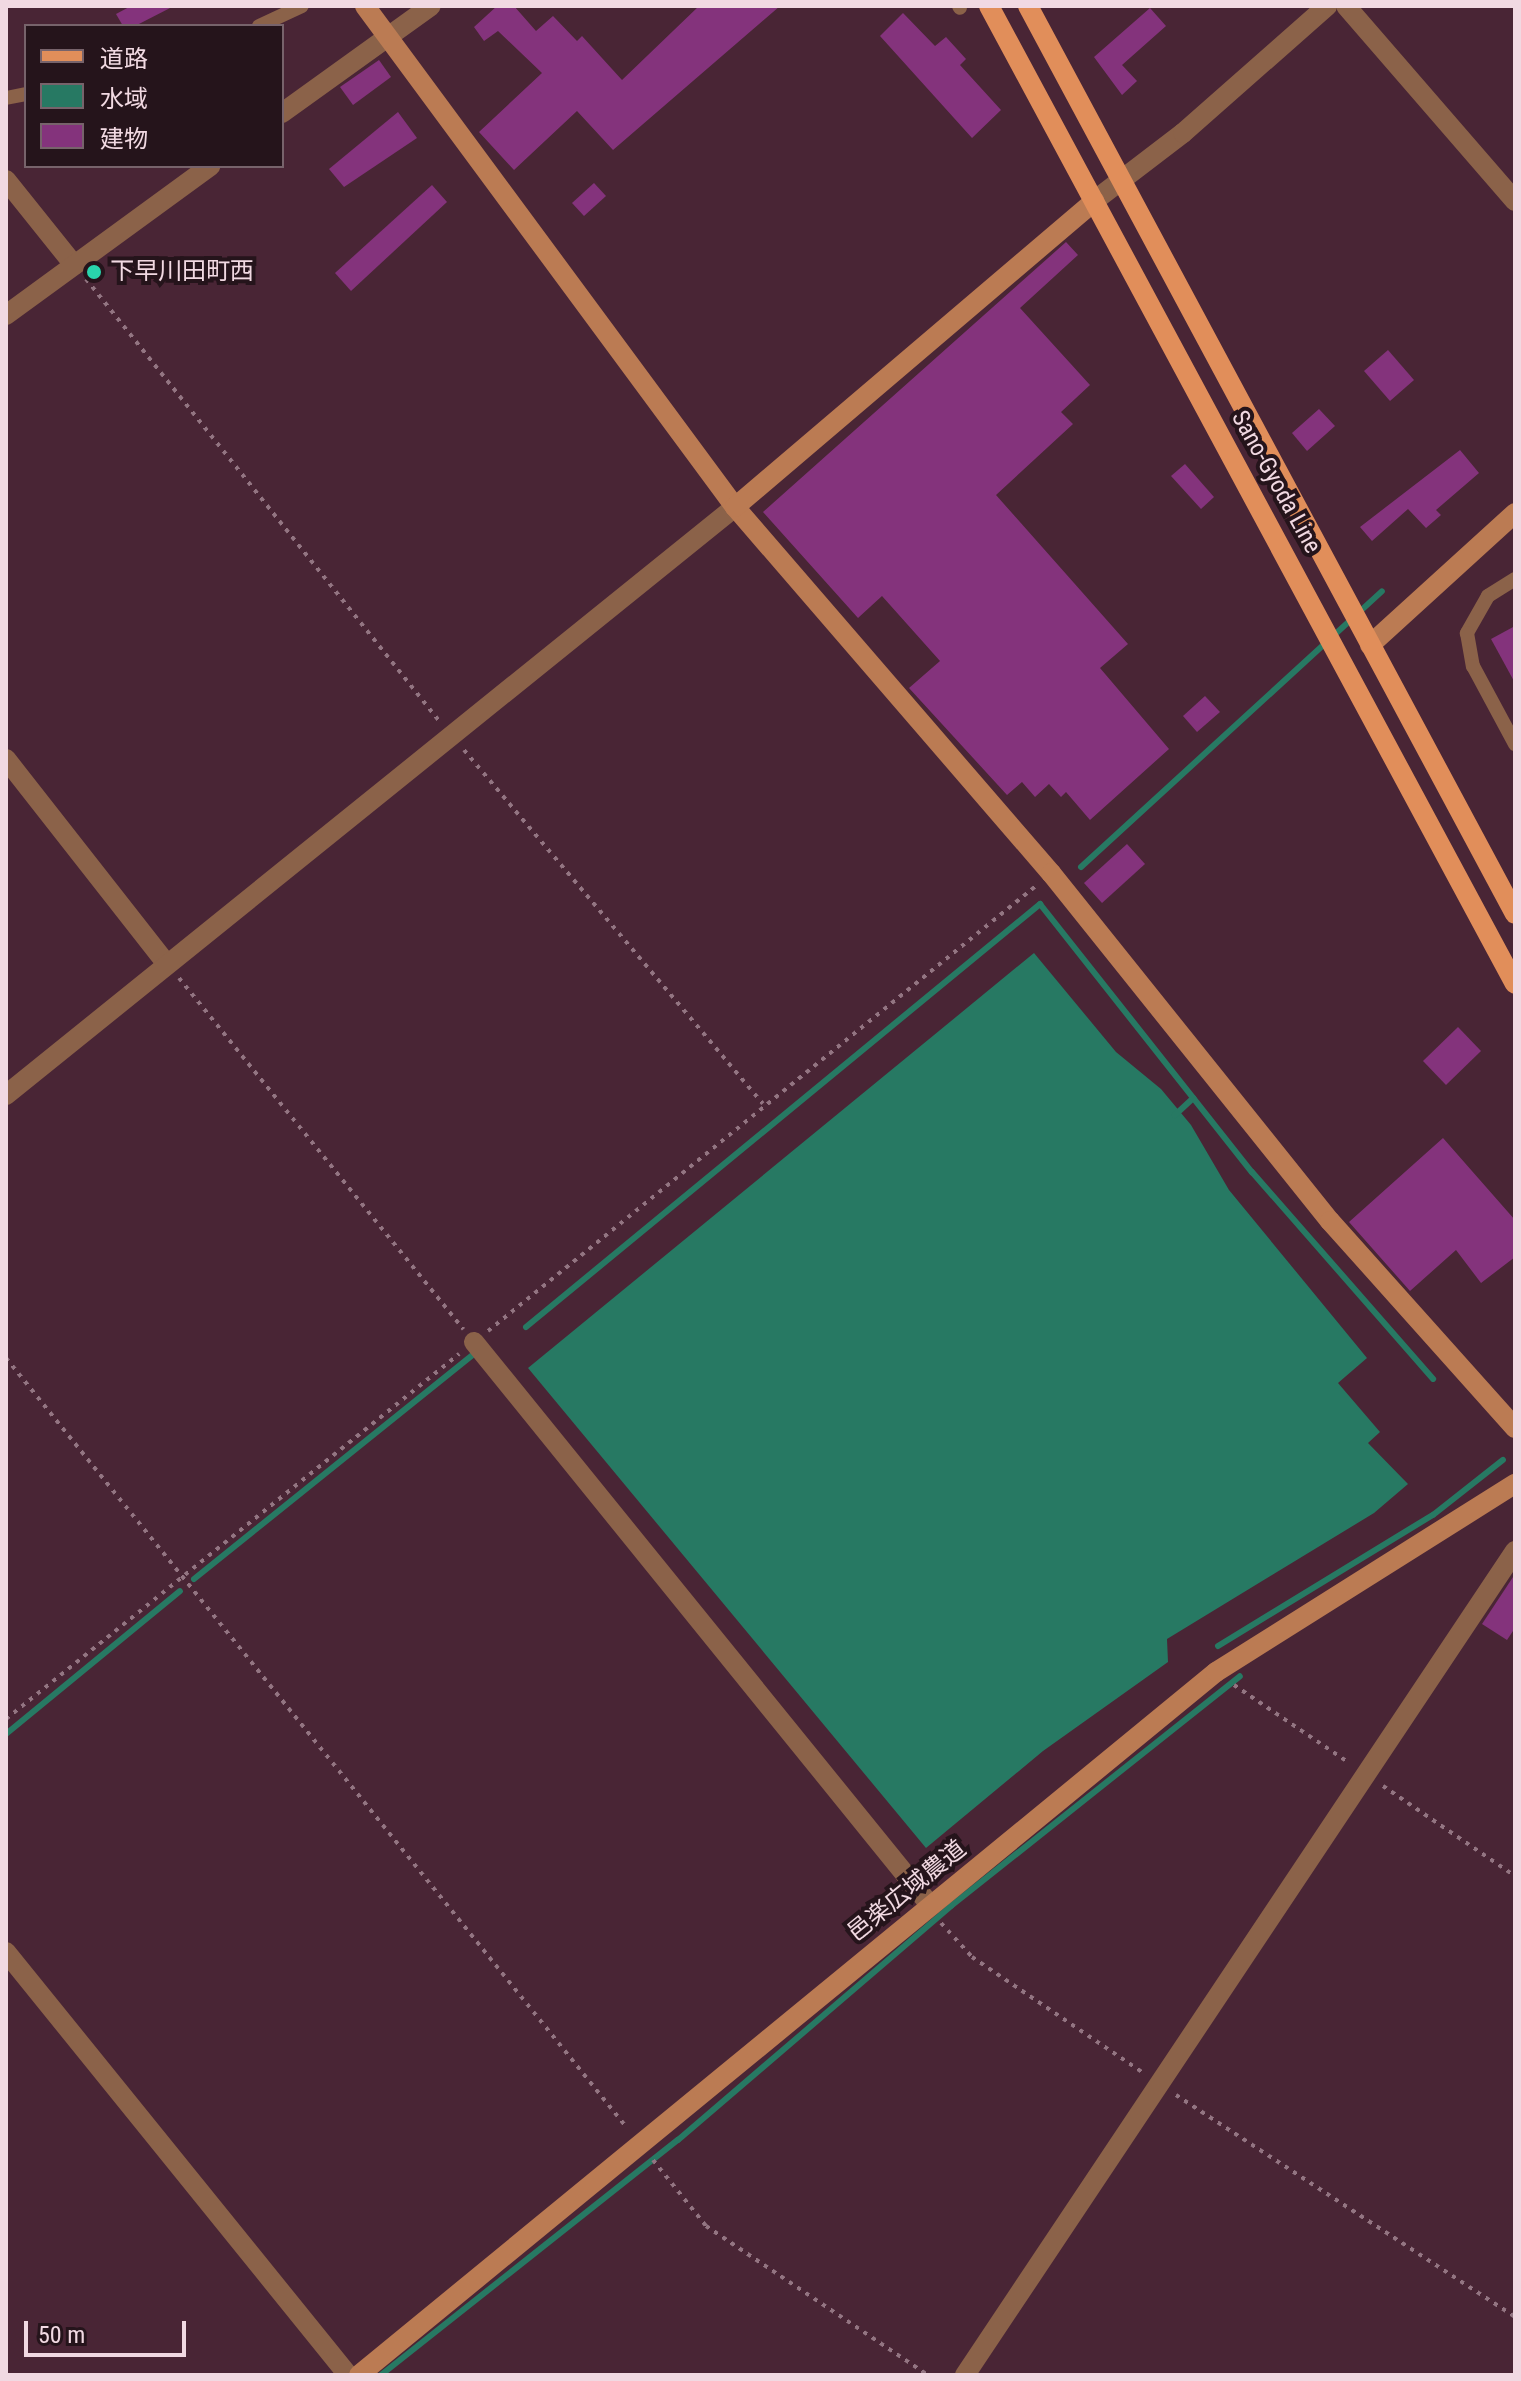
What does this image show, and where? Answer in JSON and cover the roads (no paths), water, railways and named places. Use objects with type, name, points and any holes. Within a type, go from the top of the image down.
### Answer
[{"type":"main road","name":"Sano-Gyoda Line","points":[[989,6],[1515,984]]},
{"type":"main road","name":"Sano-Gyoda Line","points":[[1028,6],[1515,914]]},
{"type":"street","points":[[365,6],[385,38],[735,507],[1051,873],[1330,1221],[1515,1428]]},
{"type":"street","points":[[284,112],[431,6]]},
{"type":"street","points":[[6,1095],[735,507],[1327,6]]},
{"type":"street","points":[[1346,6],[1515,201]]},
{"type":"street","points":[[6,315],[207,168]]},
{"type":"street","points":[[6,180],[74,265]]},
{"type":"street","points":[[1370,645],[1515,513]]},
{"type":"street","points":[[6,759],[167,964]]},
{"type":"street","points":[[474,1342],[930,1905]]},
{"type":"street","name":"邑楽広域農道","points":[[359,2375],[1216,1672],[1515,1484]]},
{"type":"street","points":[[965,2375],[1515,1551]]},
{"type":"street","points":[[6,1952],[348,2375]]},
{"type":"lane","points":[[263,24],[302,6]]},
{"type":"lane","points":[[1515,579],[1488,596],[1467,633],[1473,666],[1515,744]]},
{"type":"water","points":[[1034,953],[1116,1052],[1161,1089],[1191,1125],[1229,1190],[1367,1358],[1338,1383],[1380,1432],[1368,1443],[1408,1484],[1374,1513],[1167,1639],[1168,1662],[1043,1751],[926,1848],[528,1368]]},
{"type":"waterway","points":[[1081,867],[1382,591]]},
{"type":"waterway","points":[[526,1327],[1040,904],[1252,1172],[1433,1379]]},
{"type":"waterway","points":[[1175,1115],[1193,1098]]},
{"type":"waterway","points":[[194,1579],[473,1355]]},
{"type":"waterway","points":[[1218,1646],[1433,1515],[1503,1460]]},
{"type":"waterway","points":[[6,1734],[180,1591]]},
{"type":"waterway","points":[[381,2375],[678,2140],[951,1906],[1240,1676]]},
{"type":"place","name":"下早川田町西","points":[[94,272]]}]
